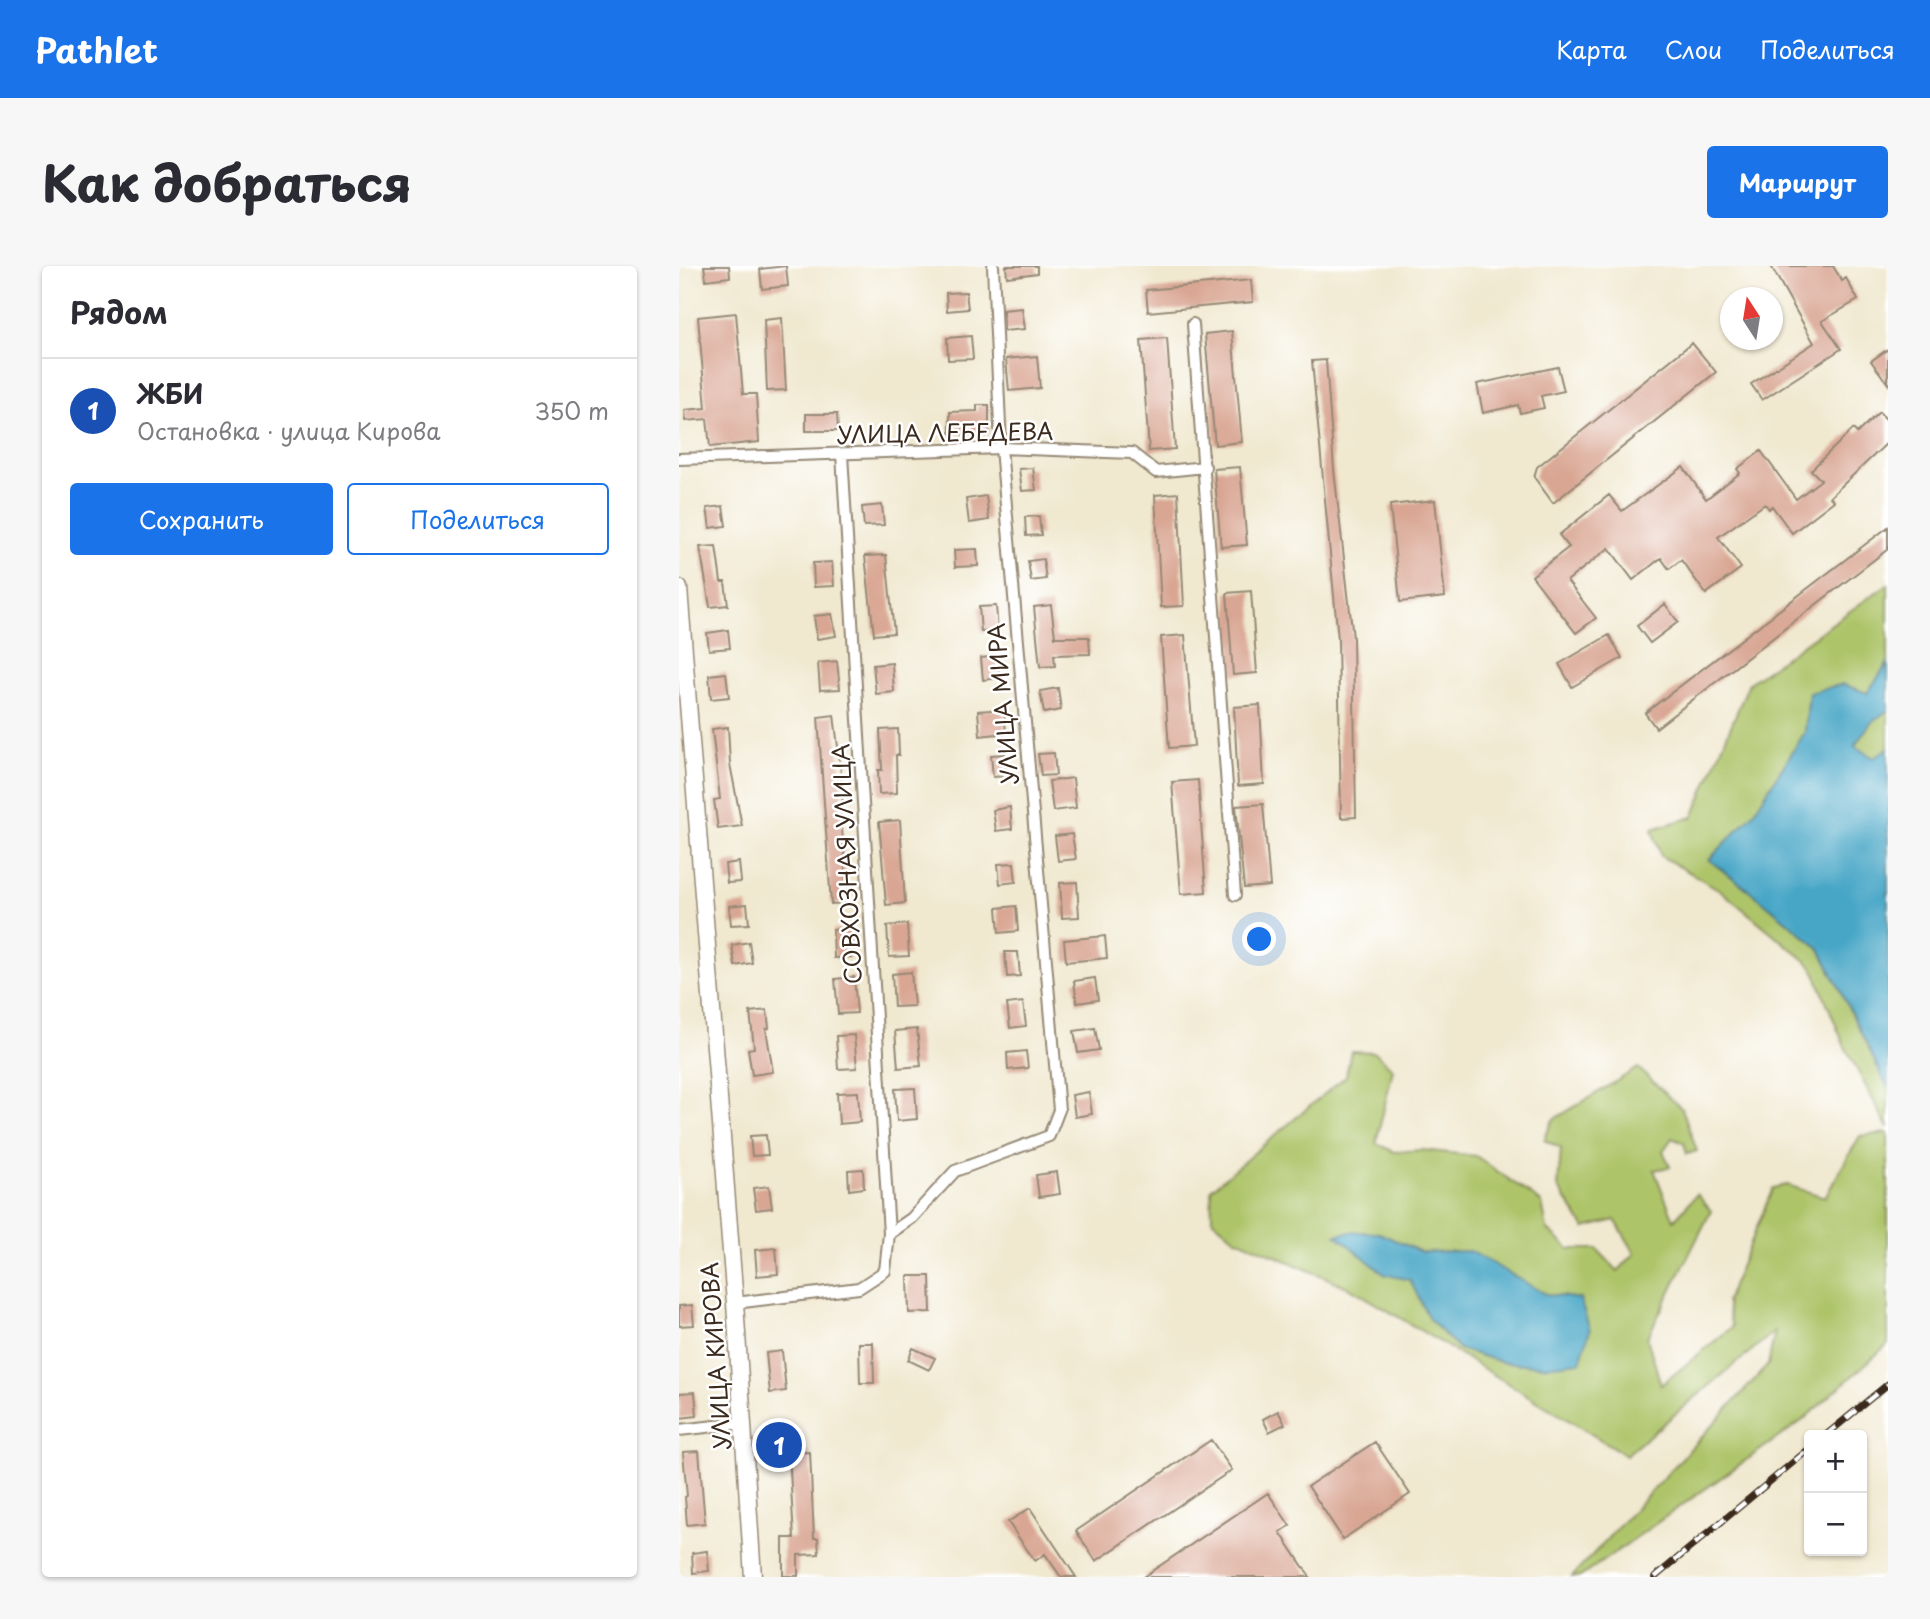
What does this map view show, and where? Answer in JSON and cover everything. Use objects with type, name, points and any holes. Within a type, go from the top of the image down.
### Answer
[{"type":"street","name":"УЛИЦА МИРА","points":[[889,1234],[912,1218],[955,1171],[1049,1136],[1059,1110],[1001,448],[993,266]]},
{"type":"street","points":[[1193,324],[1235,895]]},
{"type":"street","name":"УЛИЦА ЛЕБЕДЕВА","points":[[679,459],[1001,448],[1132,453],[1156,472],[1205,467]]},
{"type":"street","name":"СОВХОЗНАЯ УЛИЦА","points":[[735,1303],[859,1288],[885,1271],[889,1234],[842,454]]},
{"type":"street","name":"УЛИЦА КИРОВА","points":[[679,588],[735,1303],[753,1577]]},
{"type":"street","points":[[679,1430],[743,1423]]},
{"type":"green space","points":[[1888,584],[1888,663],[1867,693],[1809,693],[1805,732],[1753,814],[1709,860],[1820,949],[1888,1088],[1888,1128],[1844,1045],[1812,966],[1720,890],[1661,856],[1652,829],[1693,817],[1749,683]]},
{"type":"green space","points":[[1888,710],[1888,748],[1874,758],[1855,746],[1871,723]]},
{"type":"green space","points":[[1351,1051],[1375,1052],[1393,1069],[1376,1143],[1394,1152],[1422,1150],[1476,1156],[1542,1203],[1547,1229],[1569,1249],[1597,1249],[1618,1271],[1635,1253],[1615,1220],[1585,1228],[1558,1187],[1561,1148],[1544,1140],[1553,1120],[1638,1068],[1682,1109],[1697,1151],[1687,1154],[1684,1143],[1672,1138],[1663,1151],[1670,1167],[1654,1170],[1674,1220],[1697,1194],[1711,1211],[1647,1338],[1661,1385],[1732,1327],[1726,1301],[1773,1188],[1787,1185],[1825,1197],[1860,1136],[1888,1133],[1888,1344],[1803,1420],[1580,1577],[1572,1577],[1768,1365],[1775,1331],[1626,1455],[1352,1289],[1234,1238],[1212,1219],[1211,1189],[1346,1076]],"holes":[[[1379,1233],[1421,1252],[1470,1251],[1546,1294],[1580,1299],[1545,1366],[1502,1362],[1459,1349],[1429,1319],[1410,1280],[1384,1274]]]},
{"type":"water","points":[[1888,663],[1888,710],[1871,723],[1855,746],[1874,758],[1888,748],[1888,1088],[1820,949],[1709,860],[1753,814],[1805,732],[1809,693],[1843,684],[1867,693]]},
{"type":"water","points":[[1351,1232],[1379,1233],[1421,1252],[1470,1251],[1546,1294],[1580,1299],[1590,1330],[1580,1362],[1545,1366],[1502,1362],[1459,1349],[1429,1319],[1410,1280],[1384,1274],[1336,1235]]},
{"type":"building","points":[[704,266],[729,266],[730,277],[706,280]]},
{"type":"building","points":[[786,266],[788,286],[762,289],[760,269]]},
{"type":"building","points":[[1006,266],[1037,266],[1037,273],[1007,277]]},
{"type":"building","points":[[1771,266],[1833,266],[1842,281],[1846,278],[1858,300],[1822,321],[1841,349],[1762,400],[1751,384],[1814,343]]},
{"type":"building","points":[[1251,280],[1253,302],[1148,312],[1146,290]]},
{"type":"building","points":[[966,292],[968,309],[947,311],[946,293]]},
{"type":"building","points":[[1022,308],[1025,329],[1004,331],[1003,310]]},
{"type":"building","points":[[736,313],[743,394],[756,394],[759,442],[710,447],[707,419],[686,421],[685,410],[706,408],[698,317]]},
{"type":"building","points":[[782,318],[786,390],[767,391],[764,320]]},
{"type":"building","points":[[1232,331],[1242,442],[1215,445],[1205,334]]},
{"type":"building","points":[[971,336],[973,359],[948,360],[947,338]]},
{"type":"building","points":[[1167,338],[1175,449],[1149,451],[1141,340]]},
{"type":"building","points":[[1692,343],[1716,372],[1553,503],[1534,477],[1537,467]]},
{"type":"building","points":[[1888,349],[1888,384],[1871,361]]},
{"type":"building","points":[[1037,356],[1040,388],[1009,391],[1006,359]]},
{"type":"building","points":[[1326,360],[1334,470],[1353,638],[1356,817],[1341,818],[1338,639],[1312,361]]},
{"type":"building","points":[[1558,367],[1564,391],[1541,396],[1544,408],[1520,413],[1518,405],[1483,413],[1477,384]]},
{"type":"building","points":[[977,405],[989,405],[989,434],[950,434],[950,412],[977,411]]},
{"type":"building","points":[[1879,412],[1888,421],[1888,442],[1830,497],[1834,501],[1792,533],[1772,506],[1769,509],[1765,504],[1718,537],[1741,568],[1706,594],[1681,560],[1669,569],[1661,558],[1633,580],[1609,548],[1567,581],[1596,618],[1576,633],[1532,576],[1569,547],[1559,535],[1609,495],[1622,511],[1683,467],[1706,499],[1740,473],[1737,469],[1761,451],[1796,499],[1821,480],[1811,470],[1853,429],[1857,433]]},
{"type":"building","points":[[806,414],[837,414],[838,431],[806,431]]},
{"type":"building","points":[[1240,467],[1247,545],[1221,547],[1214,469]]},
{"type":"building","points":[[1033,468],[1036,490],[1022,491],[1019,469]]},
{"type":"building","points":[[1178,493],[1184,606],[1161,607],[1155,495]]},
{"type":"building","points":[[986,496],[989,520],[969,523],[966,499]]},
{"type":"building","points":[[1435,500],[1445,597],[1400,602],[1390,505]]},
{"type":"building","points":[[882,505],[884,525],[864,526],[862,507]]},
{"type":"building","points":[[723,506],[726,526],[710,528],[707,508]]},
{"type":"building","points":[[1039,516],[1041,535],[1026,536],[1025,517]]},
{"type":"building","points":[[1888,527],[1888,549],[1656,728],[1645,713]]},
{"type":"building","points":[[716,546],[721,582],[725,582],[728,605],[710,607],[700,547]]},
{"type":"building","points":[[977,549],[978,566],[955,567],[954,550]]},
{"type":"building","points":[[886,555],[894,633],[874,635],[865,556]]},
{"type":"building","points":[[1043,559],[1046,579],[1031,581],[1028,561]]},
{"type":"building","points":[[832,562],[834,586],[814,587],[813,563]]},
{"type":"building","points":[[1251,591],[1257,673],[1233,675],[1227,593]]},
{"type":"building","points":[[1665,604],[1678,622],[1650,643],[1637,626]]},
{"type":"building","points":[[1051,605],[1055,637],[1089,637],[1090,654],[1054,655],[1055,666],[1040,667],[1034,607]]},
{"type":"building","points":[[996,606],[998,631],[981,632],[979,607]]},
{"type":"building","points":[[832,614],[836,636],[817,639],[814,616]]},
{"type":"building","points":[[728,630],[730,648],[709,650],[707,633]]},
{"type":"building","points":[[1185,635],[1194,746],[1169,748],[1161,637]]},
{"type":"building","points":[[1609,635],[1622,658],[1572,687],[1559,664]]},
{"type":"building","points":[[998,656],[999,678],[983,680],[981,658]]},
{"type":"building","points":[[837,661],[840,689],[820,690],[818,663]]},
{"type":"building","points":[[892,663],[894,692],[876,694],[873,665]]},
{"type":"building","points":[[726,673],[729,697],[711,699],[709,675]]},
{"type":"building","points":[[1058,688],[1061,710],[1044,713],[1040,691]]},
{"type":"building","points":[[1260,705],[1264,784],[1238,786],[1234,707]]},
{"type":"building","points":[[1004,709],[1006,733],[980,736],[978,711]]},
{"type":"building","points":[[834,715],[840,763],[843,804],[840,804],[848,903],[831,904],[818,717]]},
{"type":"building","points":[[728,727],[730,764],[742,826],[718,829],[714,800],[720,799],[712,729]]},
{"type":"building","points":[[898,729],[897,793],[879,794],[878,770],[882,770],[880,730]]},
{"type":"building","points":[[1054,753],[1056,775],[1041,776],[1038,754]]},
{"type":"building","points":[[1005,754],[1007,776],[993,777],[991,755]]},
{"type":"building","points":[[1073,778],[1076,808],[1053,811],[1049,781]]},
{"type":"building","points":[[1198,780],[1206,892],[1181,894],[1172,782]]},
{"type":"building","points":[[1263,804],[1270,886],[1244,888],[1236,806]]},
{"type":"building","points":[[1010,807],[1012,829],[996,831],[993,810]]},
{"type":"building","points":[[900,820],[905,903],[886,905],[879,822]]},
{"type":"building","points":[[1072,834],[1076,859],[1058,861],[1055,836]]},
{"type":"building","points":[[739,862],[741,882],[727,883],[725,864]]},
{"type":"building","points":[[1014,863],[1016,882],[1000,884],[998,864]]},
{"type":"building","points":[[1077,882],[1079,917],[1062,918],[1060,883]]},
{"type":"building","points":[[747,904],[749,924],[731,925],[729,906]]},
{"type":"building","points":[[1016,906],[1018,931],[999,933],[997,908]]},
{"type":"building","points":[[907,924],[909,956],[889,957],[887,926]]},
{"type":"building","points":[[851,929],[852,957],[834,958],[833,930]]},
{"type":"building","points":[[1105,936],[1107,958],[1066,962],[1064,940]]},
{"type":"building","points":[[749,942],[752,963],[735,966],[732,945]]},
{"type":"building","points":[[1005,952],[1018,952],[1020,976],[1007,977]]},
{"type":"building","points":[[911,972],[914,1006],[894,1007],[892,974]]},
{"type":"building","points":[[854,977],[857,1013],[838,1014],[835,979]]},
{"type":"building","points":[[1095,978],[1098,1000],[1077,1003],[1074,981]]},
{"type":"building","points":[[1023,1002],[1026,1026],[1010,1028],[1007,1004]]},
{"type":"building","points":[[767,1010],[769,1028],[766,1029],[773,1072],[752,1075],[748,1049],[754,1048],[750,1012]]},
{"type":"building","points":[[1095,1028],[1099,1050],[1078,1053],[1074,1031]]},
{"type":"building","points":[[917,1029],[921,1066],[898,1068],[895,1031]]},
{"type":"building","points":[[854,1035],[857,1068],[838,1069],[836,1036]]},
{"type":"building","points":[[1026,1051],[1028,1068],[1008,1070],[1007,1053]]},
{"type":"building","points":[[915,1088],[917,1119],[897,1121],[895,1089]]},
{"type":"building","points":[[858,1092],[860,1122],[839,1124],[837,1093]]},
{"type":"building","points":[[1089,1092],[1092,1114],[1075,1117],[1072,1095]]},
{"type":"building","points":[[766,1135],[768,1155],[752,1156],[750,1136]]},
{"type":"building","points":[[863,1169],[864,1188],[849,1190],[848,1170]]},
{"type":"building","points":[[1057,1172],[1060,1194],[1039,1197],[1036,1175]]},
{"type":"building","points":[[769,1186],[772,1208],[756,1210],[753,1188]]},
{"type":"building","points":[[776,1248],[778,1274],[757,1276],[755,1250]]},
{"type":"building","points":[[908,1276],[930,1276],[931,1312],[909,1313]]},
{"type":"building","points":[[692,1305],[694,1325],[679,1326],[679,1306]]},
{"type":"building","points":[[859,1343],[873,1343],[874,1383],[860,1383]]},
{"type":"building","points":[[913,1348],[935,1358],[929,1370],[908,1360]]},
{"type":"building","points":[[782,1351],[786,1391],[770,1393],[766,1353]]},
{"type":"building","points":[[695,1392],[697,1416],[680,1418],[679,1393]]},
{"type":"building","points":[[1278,1411],[1285,1424],[1269,1432],[1263,1419]]},
{"type":"building","points":[[1211,1440],[1232,1470],[1096,1561],[1076,1531]]},
{"type":"building","points":[[1375,1442],[1410,1494],[1343,1539],[1308,1486]]},
{"type":"building","points":[[699,1451],[705,1523],[687,1525],[683,1452]]},
{"type":"building","points":[[810,1452],[814,1538],[818,1538],[819,1554],[798,1555],[798,1576],[783,1576],[783,1538],[794,1538],[789,1453]]},
{"type":"building","points":[[1268,1493],[1290,1526],[1280,1532],[1310,1577],[1143,1577]]},
{"type":"building","points":[[1030,1508],[1076,1577],[1061,1577],[1045,1554],[1035,1561],[1008,1522]]},
{"type":"building","points":[[707,1551],[709,1571],[693,1573],[692,1553]]},
{"type":"railway","points":[[1832,1430],[1888,1384]]},
{"type":"railway","points":[[1655,1577],[1804,1453]]},
{"type":"place","name":"ЖБИ","points":[[779,1445]]}]
